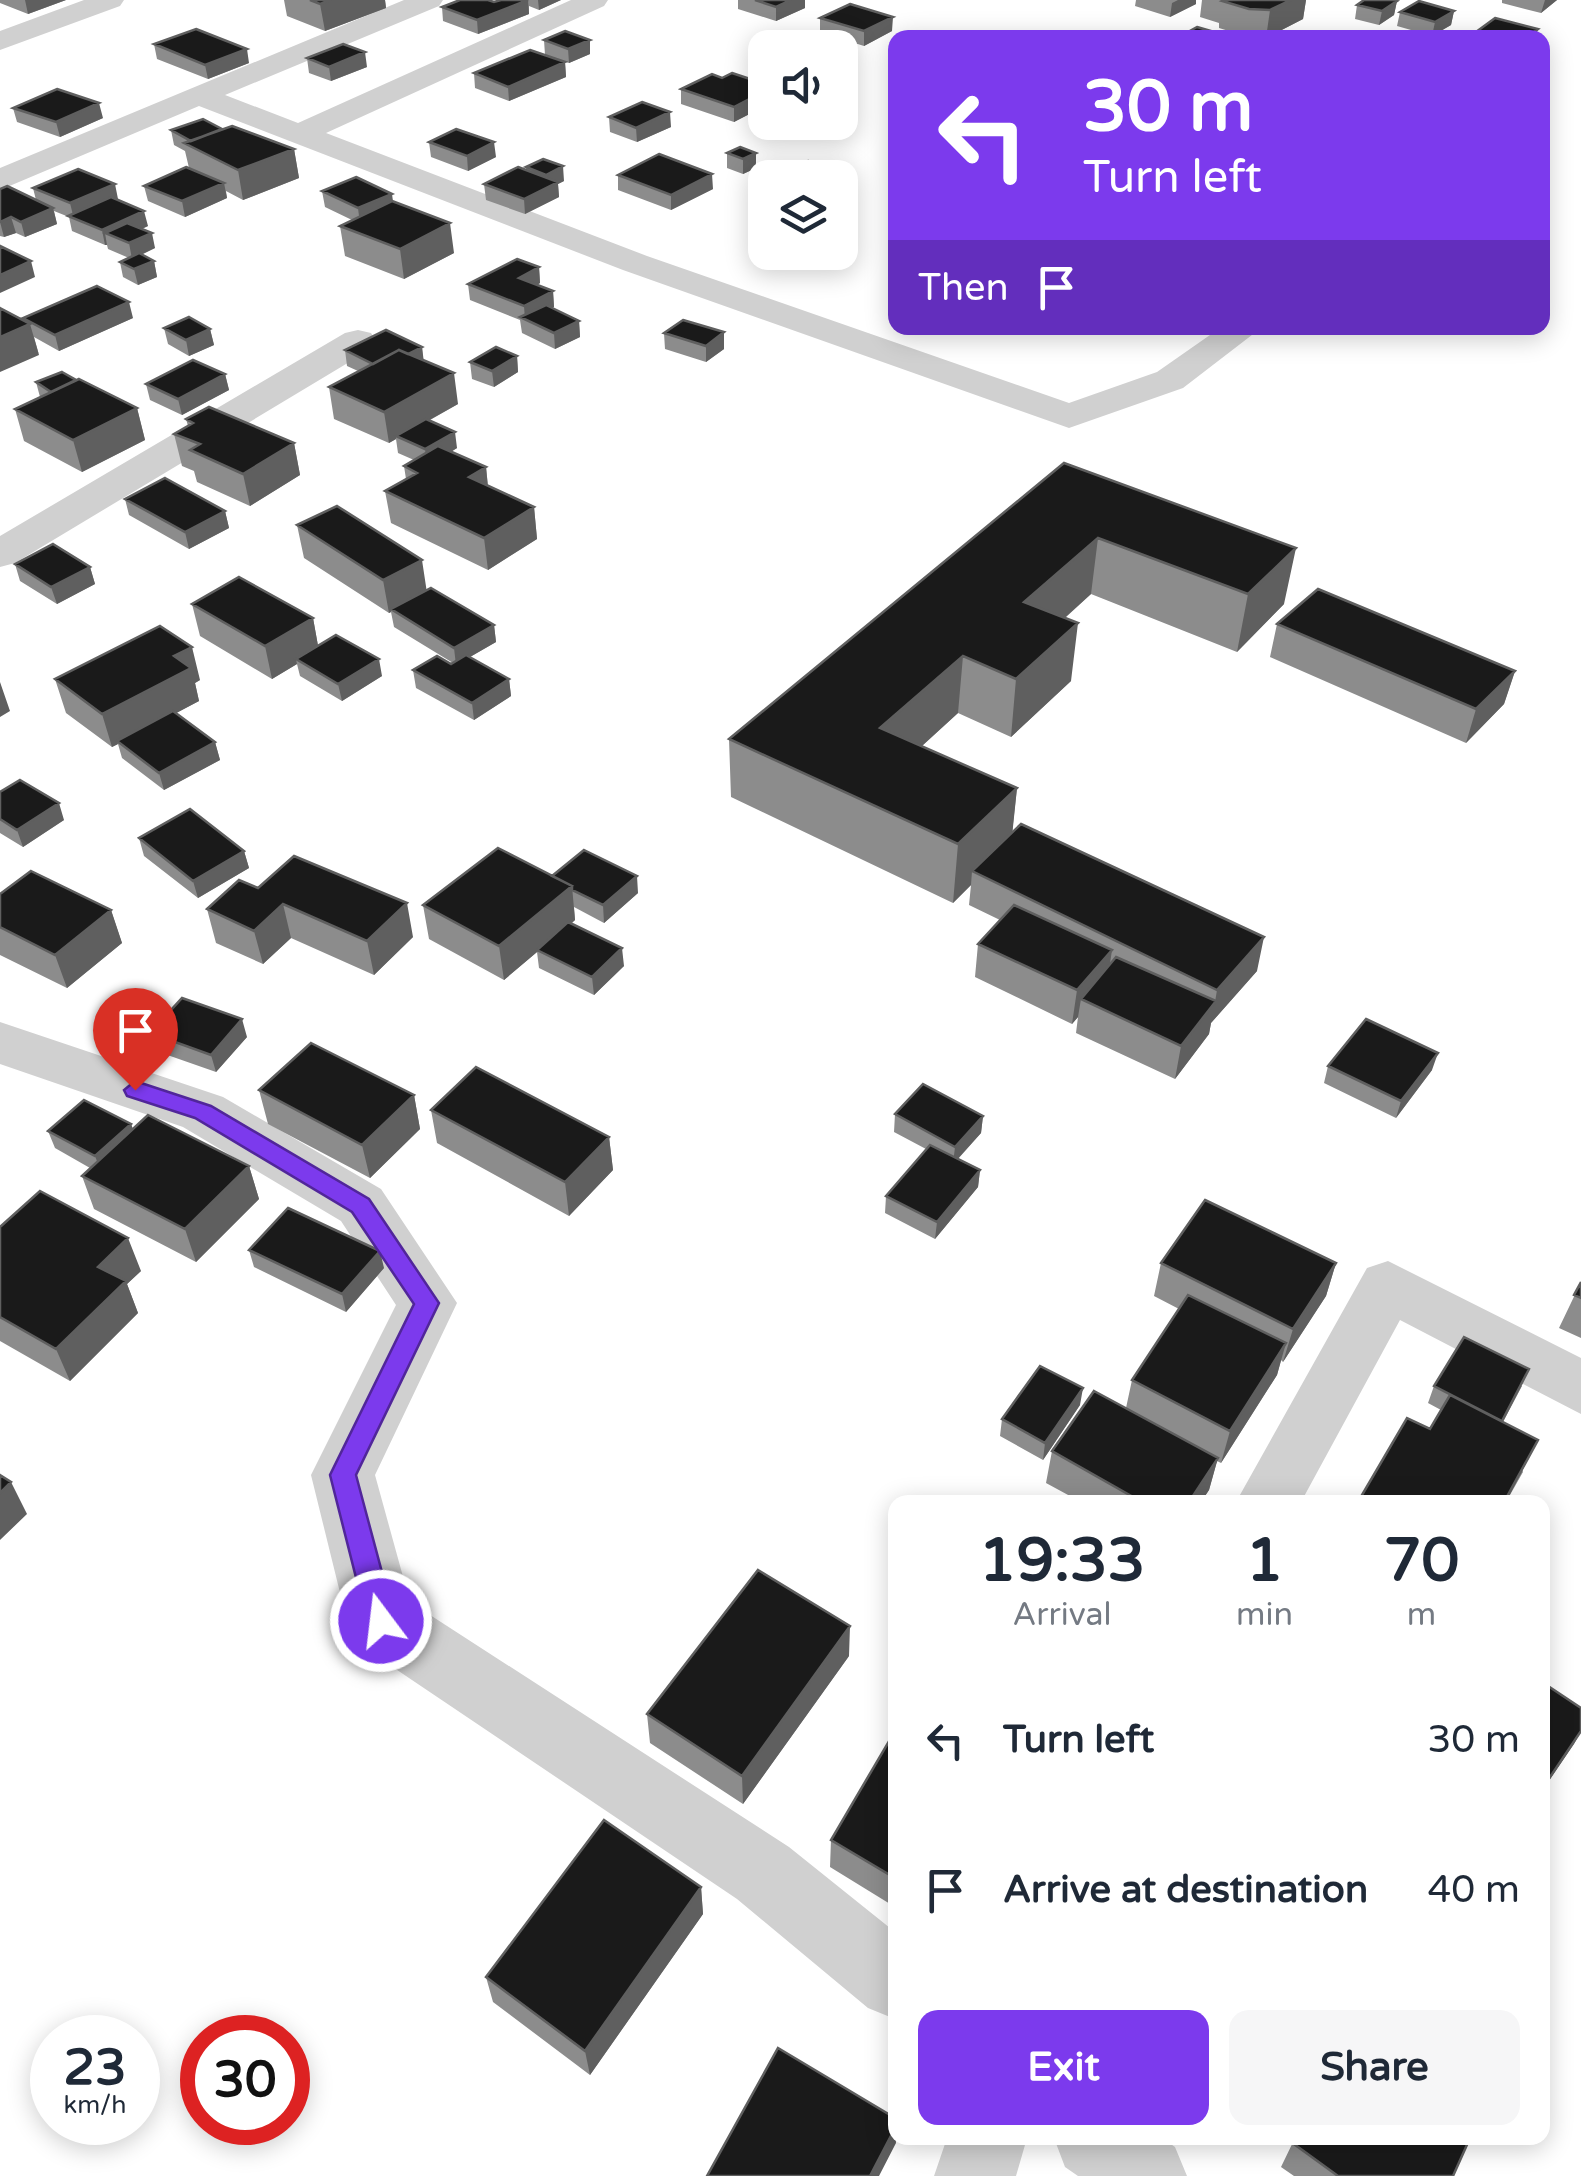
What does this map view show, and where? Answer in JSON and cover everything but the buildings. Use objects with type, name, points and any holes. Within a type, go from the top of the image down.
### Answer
[{"type":"street","points":[[0,40],[110,0]]},
{"type":"street","points":[[0,180],[429,0]]},
{"type":"street","points":[[297,135],[594,0]]},
{"type":"street","points":[[198,95],[635,262],[1069,416],[1170,380],[1233,335]]},
{"type":"street","points":[[0,554],[358,342]]},
{"type":"street","points":[[0,1041],[33,1057],[203,1112],[361,1205],[426,1303],[343,1475],[381,1621],[763,1874],[888,1975]]},
{"type":"street","points":[[1272,1495],[1388,1285],[1581,1388]]},
{"type":"street","points":[[975,2176],[984,2145]]},
{"type":"street","points":[[1104,2145],[1146,2176]]},
{"type":"route","points":[[135,1090],[203,1112],[361,1205],[426,1303],[343,1475],[381,1621]]}]
